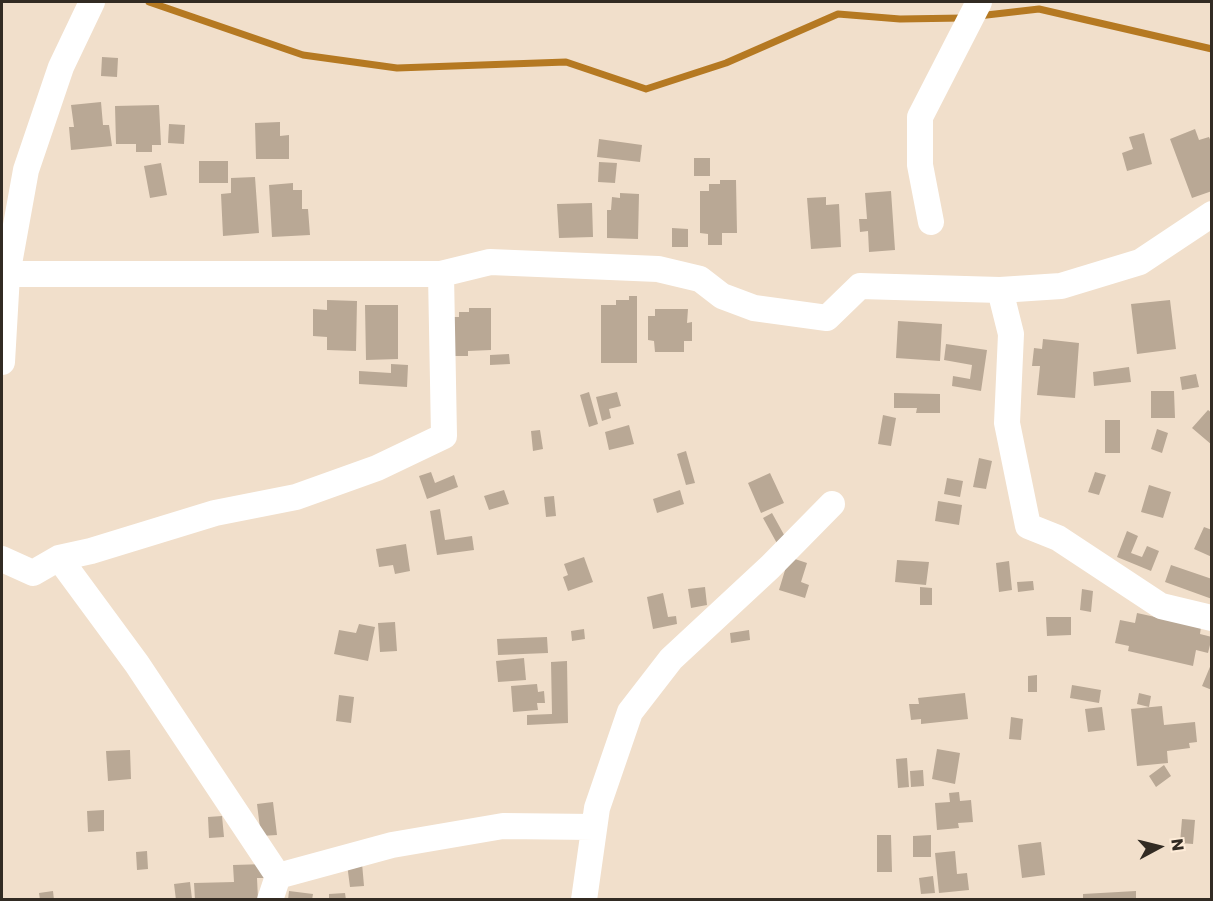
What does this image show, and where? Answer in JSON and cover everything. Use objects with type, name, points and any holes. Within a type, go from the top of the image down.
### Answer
[{"type":"street","points":[[2,362],[4,274],[26,170],[61,67],[92,2]]},
{"type":"street","points":[[931,222],[920,165],[920,117],[980,2]]},
{"type":"street","points":[[4,274],[441,274],[490,262],[658,268],[700,279],[722,296],[754,308],[827,318],[860,286],[1000,290],[1061,286],[1140,261],[1212,214]]},
{"type":"street","points":[[2,559],[33,573],[59,558],[92,551],[214,513],[296,497],[377,468],[444,436],[441,274]]},
{"type":"street","points":[[1000,290],[1011,334],[1007,423],[1028,526],[1058,538],[1161,606],[1212,618]]},
{"type":"street","points":[[584,900],[597,808],[630,712],[671,660],[770,567],[832,504]]},
{"type":"street","points":[[59,558],[137,664],[274,888],[392,845],[503,826],[594,827]]},
{"type":"building","points":[[102,57],[118,58],[117,77],[101,76]]},
{"type":"building","points":[[101,102],[103,125],[109,125],[112,146],[71,150],[69,127],[74,127],[71,105]]},
{"type":"building","points":[[159,105],[161,145],[152,145],[152,152],[136,152],[136,144],[116,144],[115,106]]},
{"type":"building","points":[[280,122],[280,136],[289,135],[289,159],[256,159],[255,123]]},
{"type":"building","points":[[169,124],[185,125],[184,144],[168,143]]},
{"type":"building","points":[[1195,129],[1199,140],[1209,137],[1212,144],[1212,191],[1192,198],[1170,139]]},
{"type":"building","points":[[1144,133],[1152,164],[1127,171],[1122,153],[1133,149],[1129,137]]},
{"type":"building","points":[[599,139],[642,145],[640,162],[597,157]]},
{"type":"building","points":[[694,158],[710,158],[710,176],[694,176]]},
{"type":"building","points":[[199,161],[228,161],[228,183],[199,183]]},
{"type":"building","points":[[599,162],[617,163],[615,183],[598,182]]},
{"type":"building","points":[[161,163],[167,195],[150,198],[144,166]]},
{"type":"building","points":[[255,177],[259,233],[223,236],[221,194],[231,193],[231,178]]},
{"type":"building","points":[[720,180],[736,180],[737,233],[722,233],[722,245],[708,245],[708,234],[700,233],[700,191],[709,191],[709,184],[720,184]]},
{"type":"building","points":[[293,183],[293,190],[302,190],[302,209],[308,209],[310,235],[272,237],[269,185]]},
{"type":"building","points":[[891,191],[895,250],[869,252],[868,231],[860,232],[859,219],[867,219],[865,193]]},
{"type":"building","points":[[620,193],[639,194],[638,239],[607,238],[607,210],[611,210],[612,197],[620,198]]},
{"type":"building","points":[[826,197],[826,205],[839,204],[841,247],[811,249],[807,198]]},
{"type":"building","points":[[592,203],[593,237],[559,238],[557,204]]},
{"type":"building","points":[[672,228],[688,229],[688,247],[672,247]]},
{"type":"building","points":[[629,296],[637,296],[637,363],[601,363],[601,305],[616,305],[616,300],[629,300]]},
{"type":"building","points":[[327,300],[357,301],[356,351],[327,350],[327,337],[313,336],[313,309],[327,310]]},
{"type":"building","points":[[1170,300],[1176,349],[1137,354],[1131,304]]},
{"type":"building","points":[[365,305],[398,305],[398,359],[366,360]]},
{"type":"building","points":[[469,308],[491,308],[491,350],[468,351],[468,356],[453,356],[453,317],[459,317],[459,312],[469,312]]},
{"type":"building","points":[[655,309],[688,309],[687,323],[692,322],[692,341],[684,341],[684,352],[655,352],[654,341],[648,340],[648,316],[655,316]]},
{"type":"building","points":[[898,321],[942,324],[940,361],[896,358]]},
{"type":"building","points":[[1043,339],[1079,343],[1075,398],[1037,395],[1040,366],[1032,366],[1034,348],[1042,349]]},
{"type":"building","points":[[946,344],[987,350],[981,391],[952,386],[953,376],[970,379],[972,365],[944,360]]},
{"type":"building","points":[[509,354],[510,364],[490,365],[490,355]]},
{"type":"building","points":[[391,364],[408,365],[407,387],[359,384],[359,371],[391,373]]},
{"type":"building","points":[[1129,367],[1131,382],[1094,386],[1093,372]]},
{"type":"building","points":[[1196,374],[1199,387],[1182,390],[1180,377]]},
{"type":"building","points":[[1151,391],[1174,391],[1175,418],[1151,418]]},
{"type":"building","points":[[589,392],[598,424],[589,427],[580,395]]},
{"type":"building","points":[[617,392],[621,406],[609,409],[611,418],[602,421],[596,397]]},
{"type":"building","points":[[894,393],[940,394],[940,413],[916,413],[917,408],[894,408]]},
{"type":"building","points":[[1208,410],[1212,413],[1212,445],[1192,428]]},
{"type":"building","points":[[883,415],[896,418],[891,446],[878,444]]},
{"type":"building","points":[[1105,420],[1120,420],[1120,453],[1105,453]]},
{"type":"building","points":[[629,425],[634,444],[609,450],[605,432]]},
{"type":"building","points":[[1157,429],[1168,433],[1162,453],[1151,449]]},
{"type":"building","points":[[540,430],[543,449],[533,451],[531,431]]},
{"type":"building","points":[[686,451],[695,483],[686,485],[677,454]]},
{"type":"building","points":[[979,458],[992,461],[986,489],[973,487]]},
{"type":"building","points":[[431,472],[435,483],[454,475],[458,487],[427,499],[419,476]]},
{"type":"building","points":[[1095,472],[1106,475],[1099,495],[1088,492]]},
{"type":"building","points":[[770,473],[784,503],[761,513],[748,483]]},
{"type":"building","points":[[947,478],[963,481],[960,497],[944,494]]},
{"type":"building","points":[[1149,485],[1171,492],[1163,518],[1141,512]]},
{"type":"building","points":[[504,490],[509,504],[489,510],[484,496]]},
{"type":"building","points":[[680,490],[684,504],[657,513],[653,499]]},
{"type":"building","points":[[554,496],[556,516],[546,517],[544,497]]},
{"type":"building","points":[[938,501],[962,505],[959,525],[935,521]]},
{"type":"building","points":[[440,509],[445,540],[472,536],[474,550],[437,555],[430,511]]},
{"type":"building","points":[[772,513],[788,542],[779,547],[763,518]]},
{"type":"building","points":[[1204,527],[1212,530],[1212,557],[1194,549]]},
{"type":"building","points":[[1127,531],[1138,536],[1131,553],[1142,557],[1147,546],[1159,551],[1151,571],[1117,557]]},
{"type":"building","points":[[406,544],[410,571],[395,574],[393,565],[379,567],[376,549]]},
{"type":"building","points":[[584,557],[593,582],[568,591],[563,577],[568,575],[564,564]]},
{"type":"building","points":[[789,557],[807,563],[801,582],[809,585],[805,598],[779,590]]},
{"type":"building","points":[[897,560],[929,562],[926,585],[895,582]]},
{"type":"building","points":[[1009,561],[1012,590],[999,592],[996,563]]},
{"type":"building","points":[[1171,565],[1212,579],[1212,599],[1165,582]]},
{"type":"building","points":[[1033,581],[1034,590],[1018,592],[1017,582]]},
{"type":"building","points":[[705,587],[707,605],[691,608],[688,589]]},
{"type":"building","points":[[920,587],[932,588],[932,605],[920,605]]},
{"type":"building","points":[[1082,589],[1093,591],[1091,612],[1080,610]]},
{"type":"building","points":[[663,593],[668,617],[676,616],[677,624],[653,629],[647,597]]},
{"type":"building","points":[[1137,613],[1201,627],[1200,634],[1212,637],[1208,653],[1196,650],[1193,666],[1128,651],[1129,646],[1115,643],[1120,620],[1135,623]]},
{"type":"building","points":[[1046,617],[1071,617],[1071,635],[1047,636]]},
{"type":"building","points":[[395,622],[397,651],[380,652],[378,623]]},
{"type":"building","points":[[359,624],[375,627],[368,661],[334,654],[339,630],[356,633]]},
{"type":"building","points":[[584,629],[585,639],[572,641],[571,631]]},
{"type":"building","points":[[749,630],[750,640],[731,643],[730,633]]},
{"type":"building","points":[[547,637],[548,653],[498,655],[497,639]]},
{"type":"building","points":[[524,658],[526,680],[498,682],[496,661]]},
{"type":"building","points":[[567,661],[568,723],[527,725],[527,715],[552,714],[551,662]]},
{"type":"building","points":[[1212,662],[1212,690],[1202,686]]},
{"type":"building","points":[[1037,675],[1037,692],[1028,692],[1028,676]]},
{"type":"building","points":[[537,684],[538,692],[544,691],[545,703],[537,703],[538,710],[513,712],[511,686]]},
{"type":"building","points":[[1072,685],[1101,690],[1099,703],[1070,698]]},
{"type":"building","points":[[965,693],[968,719],[921,724],[921,719],[911,720],[909,704],[919,704],[918,698]]},
{"type":"building","points":[[1139,693],[1151,696],[1149,707],[1137,704]]},
{"type":"building","points":[[339,695],[354,697],[351,723],[336,721]]},
{"type":"building","points":[[1162,706],[1164,725],[1195,722],[1197,742],[1189,743],[1190,748],[1167,751],[1168,763],[1137,766],[1131,709]]},
{"type":"building","points":[[1102,707],[1105,730],[1088,732],[1085,709]]},
{"type":"building","points":[[1011,717],[1023,719],[1021,740],[1009,739]]},
{"type":"building","points":[[937,749],[960,753],[955,784],[932,779]]},
{"type":"building","points":[[130,750],[131,779],[108,781],[106,751]]},
{"type":"building","points":[[907,758],[909,787],[898,788],[896,759]]},
{"type":"building","points":[[1164,765],[1171,776],[1156,787],[1149,776]]},
{"type":"building","points":[[923,770],[924,786],[911,787],[910,771]]},
{"type":"building","points":[[959,792],[960,801],[971,800],[973,822],[958,823],[959,828],[937,830],[935,803],[950,802],[949,793]]},
{"type":"building","points":[[273,802],[277,835],[261,836],[257,804]]},
{"type":"building","points":[[104,810],[104,831],[88,832],[87,811]]},
{"type":"building","points":[[222,816],[224,837],[209,838],[208,817]]},
{"type":"building","points":[[1182,819],[1195,820],[1193,844],[1180,843]]},
{"type":"building","points":[[877,835],[891,835],[892,872],[877,872]]},
{"type":"building","points":[[931,835],[931,857],[913,857],[913,836]]},
{"type":"building","points":[[1041,842],[1045,875],[1022,878],[1018,845]]},
{"type":"building","points":[[147,851],[148,869],[137,870],[136,852]]},
{"type":"building","points":[[955,851],[957,874],[967,873],[969,890],[939,893],[935,853]]},
{"type":"building","points":[[362,863],[364,886],[350,887],[347,864]]},
{"type":"building","points":[[266,864],[266,878],[257,878],[258,899],[195,900],[194,883],[234,882],[233,865]]},
{"type":"building","points":[[933,876],[935,893],[921,894],[919,878]]},
{"type":"building","points":[[190,882],[192,899],[176,900],[174,884]]},
{"type":"building","points":[[53,891],[54,900],[40,900],[39,893]]},
{"type":"building","points":[[289,891],[313,894],[312,900],[288,900]]},
{"type":"building","points":[[1136,891],[1136,900],[1083,900],[1083,894]]},
{"type":"building","points":[[345,893],[346,900],[329,900],[329,894]]},
{"type":"waterway","points":[[149,2],[303,55],[397,68],[566,62],[646,89],[726,63],[838,14],[900,19],[964,18]]},
{"type":"waterway","points":[[978,16],[1039,9],[1212,49]]}]
